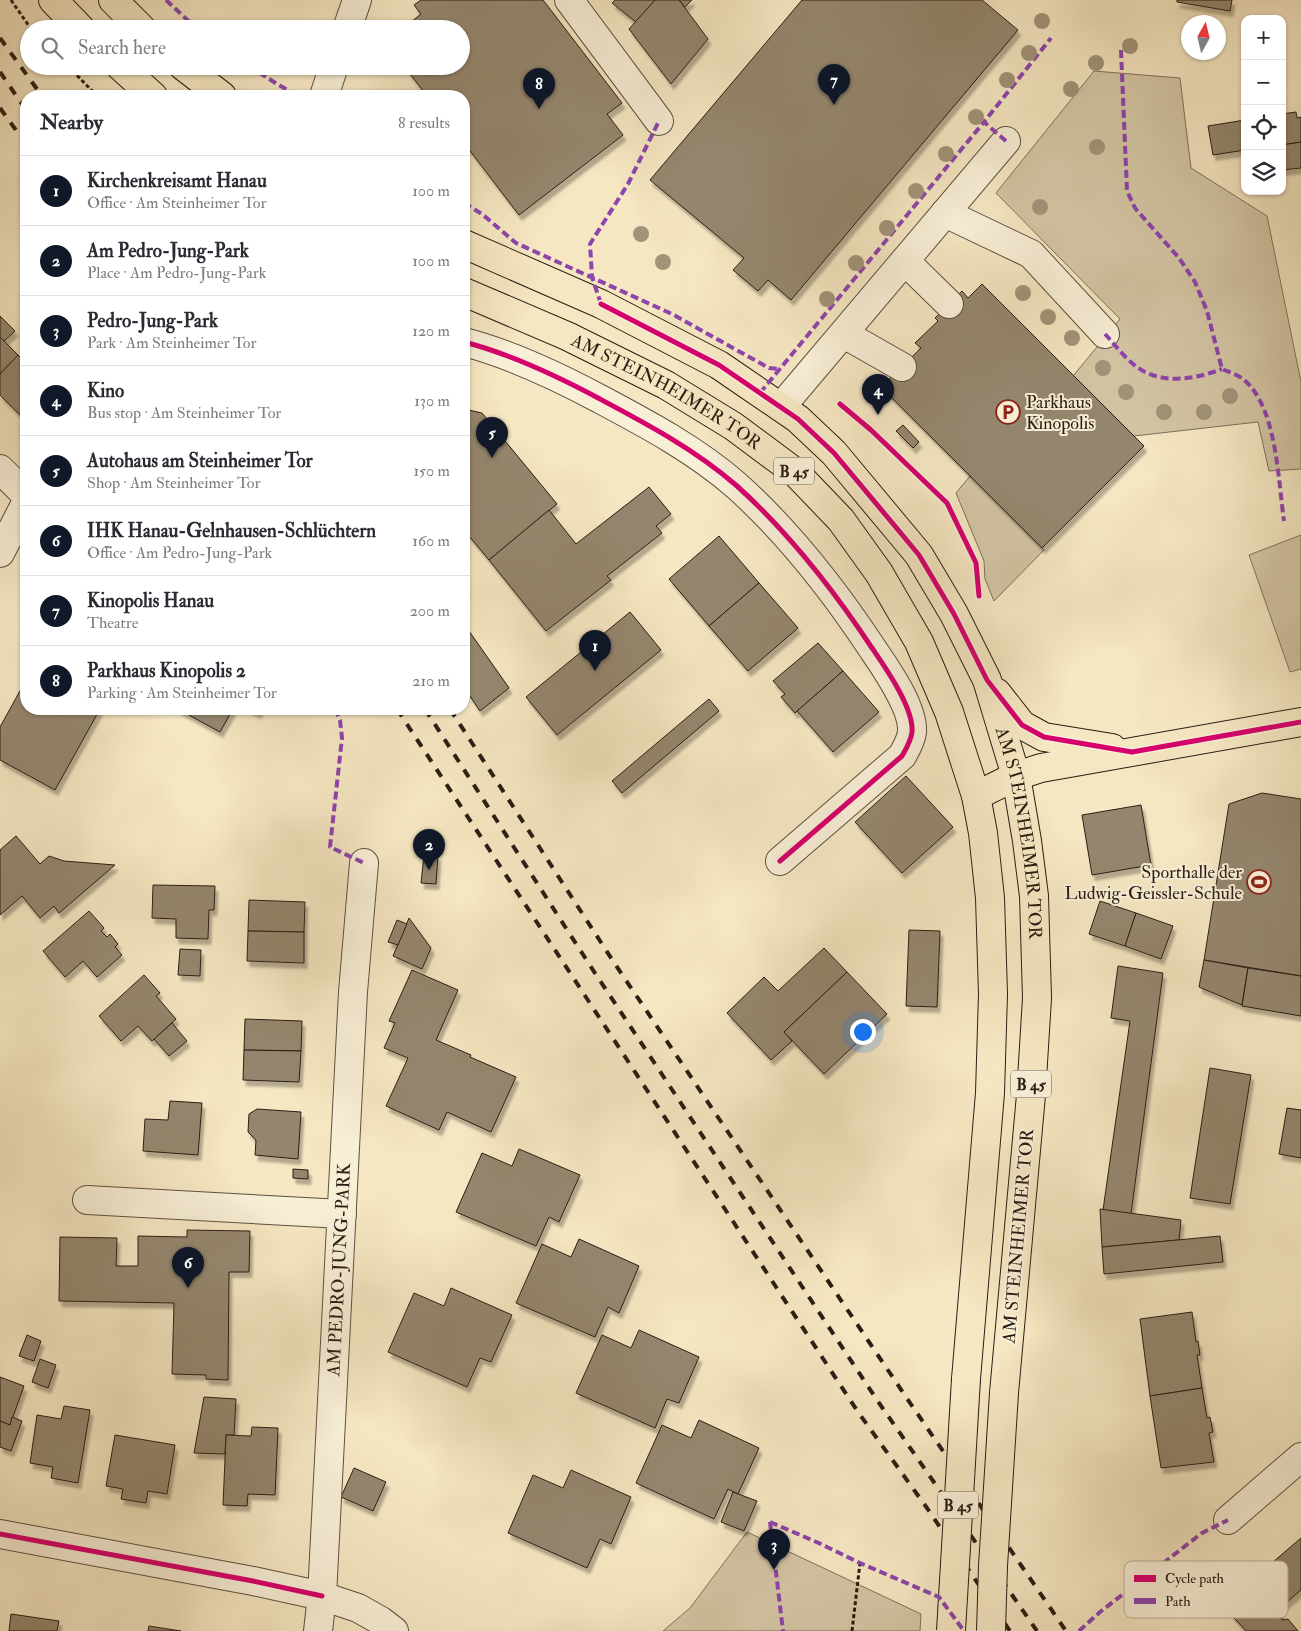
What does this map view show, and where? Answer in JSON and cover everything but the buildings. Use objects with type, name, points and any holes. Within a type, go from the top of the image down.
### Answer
[{"type":"main road","points":[[53,0],[73,20]]},
{"type":"main road","points":[[113,0],[133,20]]},
{"type":"main road","points":[[130,75],[147,90]]},
{"type":"main road","points":[[193,75],[214,90]]},
{"type":"main road","name":"AM STEINHEIMER TOR","points":[[470,247],[601,304],[719,364],[798,420],[834,454],[920,554],[954,614],[987,680],[1016,776],[1027,841],[1034,896],[1037,998],[1031,1095],[1004,1393],[993,1566],[991,1631]]},
{"type":"main road","name":"AM STEINHEIMER TOR","points":[[470,295],[567,336],[666,385],[734,426],[795,472],[841,520],[879,573],[919,642],[949,712],[976,796],[984,832],[990,898],[993,994],[990,1093],[966,1379],[951,1631]]},
{"type":"main road","points":[[987,680],[1022,725],[1044,737],[1132,752]]},
{"type":"main road","points":[[976,796],[1016,776],[1041,768],[1301,722]]},
{"type":"street","points":[[350,20],[357,0]]},
{"type":"street","points":[[569,0],[659,121]]},
{"type":"street","points":[[326,90],[331,75]]},
{"type":"street","points":[[781,407],[1006,141]]},
{"type":"street","points":[[945,213],[1031,254],[1105,334]]},
{"type":"street","points":[[905,261],[949,304]]},
{"type":"street","points":[[844,334],[902,367]]},
{"type":"street","name":"AM STEINHEIMER TOR","points":[[470,344],[506,355],[579,388],[689,450],[736,485],[813,566],[850,615],[892,678],[903,700],[912,726],[912,734],[902,756],[780,861]]},
{"type":"street","points":[[0,469],[20,489]]},
{"type":"street","points":[[0,553],[20,515]]},
{"type":"street","name":"AM PEDRO-JUNG-PARK","points":[[318,1631],[322,1596],[353,992],[364,863]]},
{"type":"street","points":[[87,1200],[342,1214]]},
{"type":"street","points":[[1228,1520],[1301,1457]]},
{"type":"street","points":[[0,1534],[322,1596],[358,1608],[394,1631]]},
{"type":"path","points":[[11,0],[25,20]]},
{"type":"path","points":[[77,75],[91,90]]},
{"type":"path","points":[[840,404],[871,430],[947,503],[976,562],[979,596]]},
{"type":"path","points":[[852,1631],[860,1563]]},
{"type":"shaded area","points":[[1094,71],[1180,78],[1191,168],[1267,216],[1301,382],[1301,469],[1269,471],[1258,422],[1134,436],[1073,376],[1120,319],[996,193]]},
{"type":"shaded area","points":[[970,476],[1044,550],[994,601],[985,579],[984,561],[956,493]]},
{"type":"shaded area","points":[[1301,535],[1301,669],[1290,672],[1249,555]]},
{"type":"shaded area","points":[[747,1532],[921,1614],[920,1631],[663,1631],[690,1608]]},
{"type":"railway","points":[[0,38],[20,66]]},
{"type":"railway","points":[[0,72],[20,101]]},
{"type":"railway","points":[[27,75],[38,90]]},
{"type":"railway","points":[[0,108],[20,136]]},
{"type":"railway","points":[[401,715],[858,1412],[927,1508],[1010,1631]]},
{"type":"railway","points":[[429,715],[591,967],[877,1400],[1037,1631]]},
{"type":"railway","points":[[454,715],[613,961],[1066,1631]]},
{"type":"marked path","points":[[166,0],[187,20]]},
{"type":"marked path","points":[[1006,141],[984,122],[1051,38]]},
{"type":"marked path","points":[[1121,50],[1127,191],[1135,208],[1179,258],[1195,282],[1207,311],[1222,369],[1243,379],[1254,391],[1263,407],[1274,445],[1284,521]]},
{"type":"marked path","points":[[263,75],[288,90]]},
{"type":"marked path","points":[[601,304],[592,277],[590,244],[628,184],[659,121]]},
{"type":"marked path","points":[[760,393],[984,122]]},
{"type":"marked path","points":[[470,207],[482,214],[516,243],[672,314],[769,368],[780,369]]},
{"type":"marked path","points":[[1105,334],[1134,365],[1155,376],[1174,379],[1194,377],[1222,369]]},
{"type":"marked path","points":[[338,715],[342,738],[330,847],[364,863]]},
{"type":"marked path","points":[[1166,1561],[1202,1533],[1228,1520]]},
{"type":"marked path","points":[[770,1522],[939,1597],[964,1631]]},
{"type":"marked path","points":[[770,1522],[783,1631]]},
{"type":"marked path","points":[[1079,1631],[1124,1593]]},
{"type":"cycle path","points":[[601,304],[719,365],[798,419],[834,453],[919,555],[954,614],[987,680],[1022,725],[1044,737],[1132,752],[1301,722]]},
{"type":"cycle path","points":[[470,344],[516,359],[584,390],[671,438],[721,473],[775,523],[809,562],[842,604],[891,677],[904,700],[911,722],[911,739],[902,756],[780,861]]},
{"type":"cycle path","points":[[840,404],[871,430],[947,503],[976,563],[979,596]]},
{"type":"cycle path","points":[[0,1534],[253,1581],[322,1596]]},
{"type":"place","name":"Kinopolis Hanau","points":[[834,105]]},
{"type":"place","name":"Parkhaus Kinopolis 2","points":[[539,109]]},
{"type":"place","name":"Parkhaus Kinopolis","points":[[1008,412]]},
{"type":"place","name":"Kino","points":[[878,415]]},
{"type":"place","name":"Autohaus am Steinheimer Tor","points":[[492,458]]},
{"type":"place","name":"Kirchenkreisamt Hanau","points":[[595,671]]},
{"type":"place","name":"Am Pedro-Jung-Park","points":[[429,870]]},
{"type":"place","name":"Sporthalle der Ludwig-Geissler-Schule","points":[[1259,882]]},
{"type":"place","name":"IHK Hanau-Gelnhausen-Schlüchtern","points":[[188,1288]]},
{"type":"place","name":"Pedro-Jung-Park","points":[[774,1570]]}]
